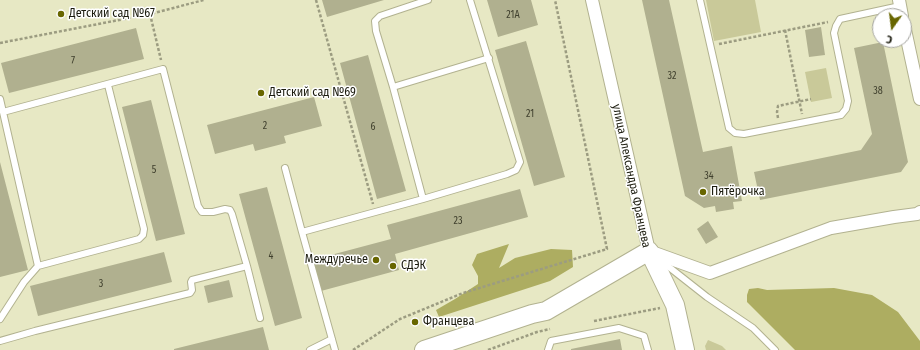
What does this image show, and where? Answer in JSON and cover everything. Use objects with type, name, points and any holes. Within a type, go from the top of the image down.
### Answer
[{"type":"street","name":"улица Александра Францева","points":[[424,350],[532,314],[546,311],[649,251],[592,0]]},
{"type":"street","points":[[909,48],[920,99]]},
{"type":"street","points":[[649,251],[710,273],[831,228],[917,214],[920,212]]},
{"type":"street","points":[[649,251],[675,305],[685,350]]},
{"type":"lane","points":[[423,199],[393,87],[376,31],[375,21],[380,16],[428,0]]},
{"type":"lane","points":[[302,232],[423,199],[516,170],[520,162],[470,0]]},
{"type":"lane","points":[[700,0],[729,128],[735,133],[744,134],[841,115],[846,109],[848,101],[834,33],[836,26],[840,19],[900,7]]},
{"type":"lane","points":[[393,87],[489,58]]},
{"type":"lane","points":[[3,112],[163,70],[198,206],[202,212],[213,212],[225,209],[230,210],[260,318]]},
{"type":"lane","points":[[0,319],[24,282],[38,266],[139,239],[143,235],[144,229],[108,85]]},
{"type":"lane","points":[[0,99],[38,266]]},
{"type":"lane","points":[[285,168],[335,350]]},
{"type":"lane","points":[[649,251],[707,297],[753,328],[775,350]]},
{"type":"lane","points":[[0,341],[35,330],[190,293],[192,290],[190,282],[192,280],[246,266]]},
{"type":"lane","points":[[548,350],[551,341],[619,328],[644,336],[648,350]]},
{"type":"lane","points":[[310,350],[332,339]]},
{"type":"path","points":[[0,43],[150,14],[204,0]]},
{"type":"path","points":[[316,0],[375,212]]},
{"type":"path","points":[[353,350],[400,319],[463,293],[606,249],[555,0]]},
{"type":"path","points":[[150,14],[163,70]]},
{"type":"path","points":[[710,46],[840,19]]},
{"type":"path","points":[[786,30],[803,122]]},
{"type":"path","points":[[780,127],[777,112],[778,106],[811,100]]},
{"type":"green space","points":[[706,0],[755,0],[761,32],[714,41]]},
{"type":"green space","points":[[826,68],[832,98],[811,102],[805,72]]},
{"type":"green space","points":[[708,340],[722,346],[726,350],[706,350],[705,346]]},
{"type":"shaded area","points":[[509,244],[499,268],[515,258],[551,249],[572,250],[573,267],[550,281],[439,317],[436,310],[478,284],[478,276],[472,265],[477,254]]},
{"type":"shaded area","points":[[758,288],[767,290],[834,288],[872,295],[898,312],[920,341],[920,350],[795,350],[747,302],[749,289]]},
{"type":"building","points":[[322,0],[384,0],[327,17]]},
{"type":"building","points":[[487,0],[531,0],[538,25],[498,37]]},
{"type":"building","points":[[642,0],[669,0],[703,152],[732,146],[742,201],[733,202],[734,209],[716,212],[715,206],[704,208],[685,196]]},
{"type":"building","points":[[821,27],[825,55],[809,57],[805,30]]},
{"type":"building","points":[[136,28],[144,59],[9,93],[1,63]]},
{"type":"building","points":[[526,41],[565,177],[534,186],[495,50]]},
{"type":"building","points":[[872,44],[872,48],[884,48],[908,162],[901,172],[760,200],[754,172],[861,150],[872,134],[854,48]]},
{"type":"building","points":[[368,55],[406,191],[377,199],[340,63]]},
{"type":"building","points":[[314,97],[322,126],[284,136],[286,143],[255,151],[253,144],[215,154],[207,125]]},
{"type":"building","points":[[151,100],[185,234],[156,241],[122,107]]},
{"type":"building","points":[[0,162],[28,270],[0,277]]},
{"type":"building","points":[[267,187],[302,318],[275,326],[239,194]]},
{"type":"building","points":[[520,189],[528,217],[395,254],[399,270],[321,291],[312,260],[391,239],[387,225]]},
{"type":"building","points":[[708,221],[718,237],[706,244],[697,229]]},
{"type":"building","points":[[164,252],[172,282],[38,316],[30,286]]},
{"type":"building","points":[[229,280],[233,297],[208,303],[204,286]]},
{"type":"building","points":[[263,327],[269,350],[174,350],[174,349]]},
{"type":"building","points":[[620,339],[622,350],[571,350],[571,349]]},
{"type":"place","name":"Детский сад №67","points":[[61,14]]},
{"type":"place","name":"Детский сад №69","points":[[261,93]]},
{"type":"place","name":"Пятёрочка","points":[[703,192]]},
{"type":"place","name":"Междуречье","points":[[376,260]]},
{"type":"place","name":"СДЭК","points":[[393,266]]},
{"type":"place","name":"Францева","points":[[415,322]]}]
